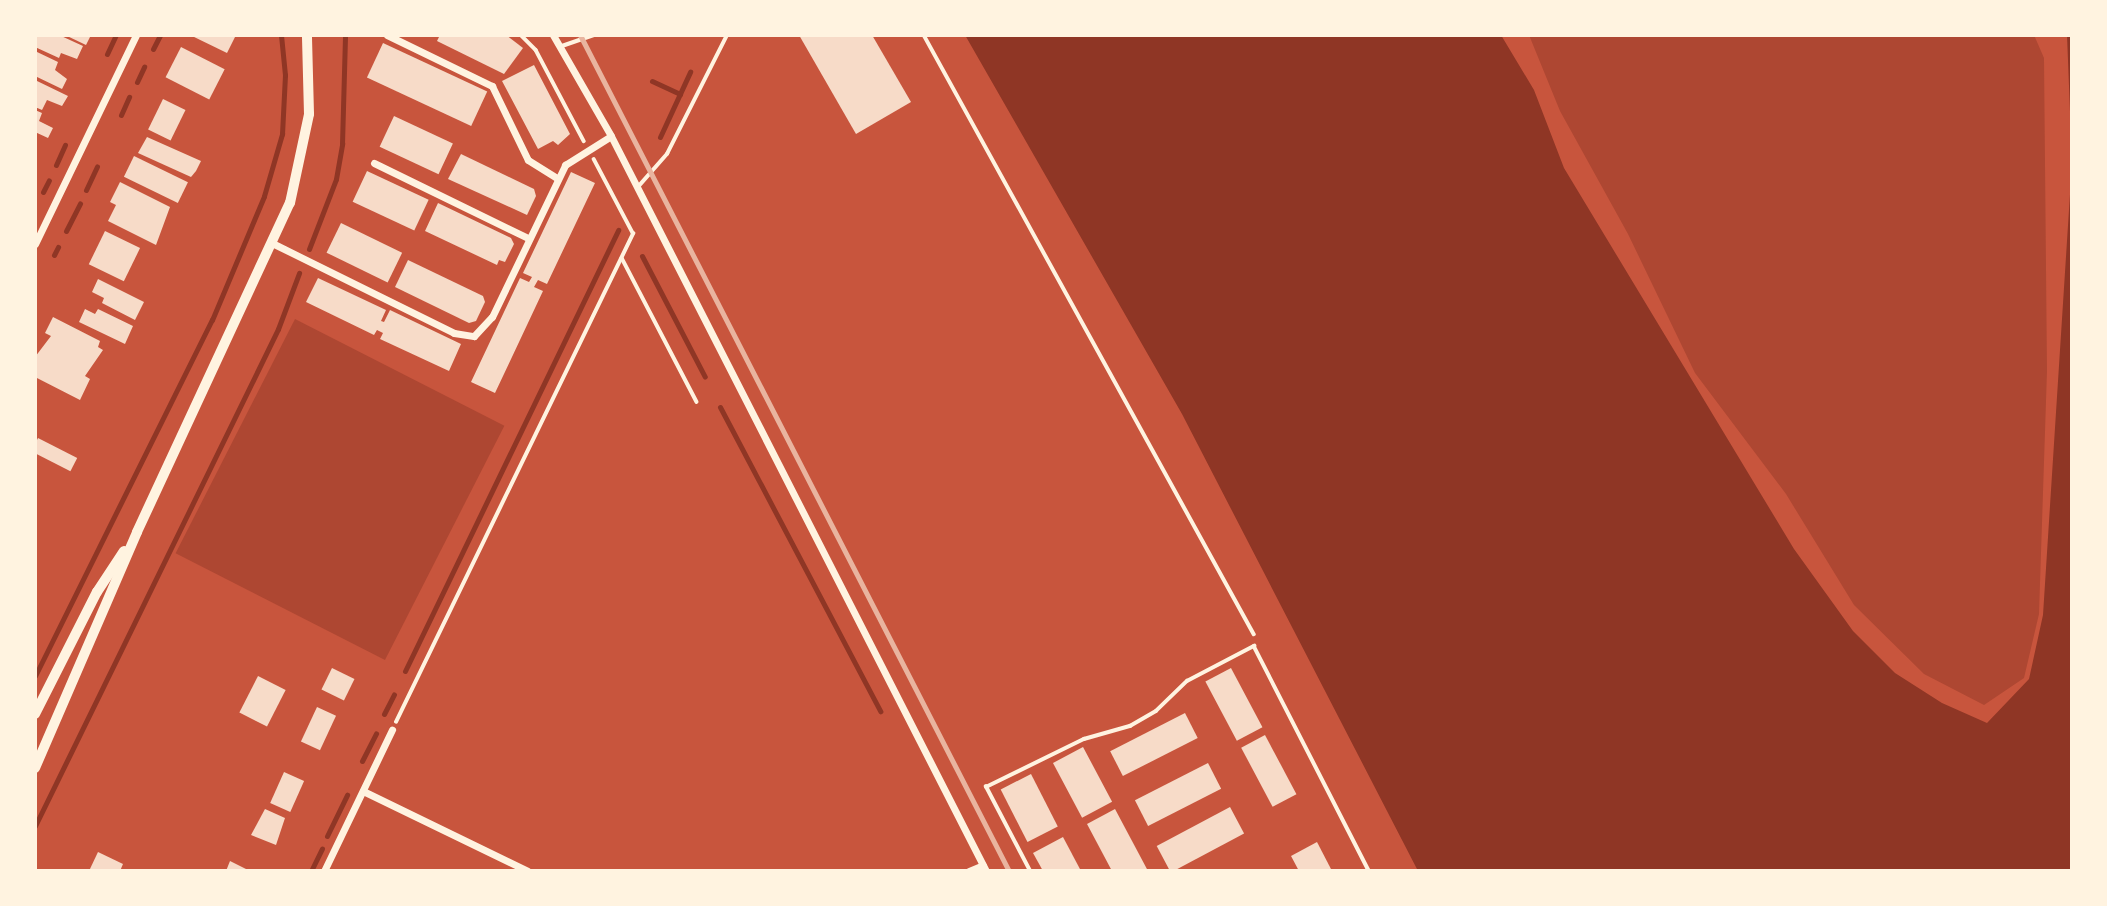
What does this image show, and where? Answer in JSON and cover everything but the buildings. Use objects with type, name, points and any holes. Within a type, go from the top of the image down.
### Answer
[{"type":"main road","points":[[35,768],[137,532],[290,203],[307,138],[310,71],[307,35]]},
{"type":"main road","points":[[35,714],[97,592],[137,532]]},
{"type":"street","points":[[35,244],[136,35]]},
{"type":"street","points":[[387,35],[492,86],[528,160],[557,178]]},
{"type":"street","points":[[553,35],[562,46],[638,187],[984,868],[969,871]]},
{"type":"street","points":[[272,243],[466,337],[484,330],[492,317],[565,165],[611,136]]},
{"type":"street","points":[[374,163],[528,238]]},
{"type":"street","points":[[324,871],[392,730]]},
{"type":"street","points":[[363,791],[528,871]]},
{"type":"lane","points":[[562,46],[594,35]]},
{"type":"lane","points":[[638,187],[667,154],[727,35]]},
{"type":"path","points":[[392,730],[633,234],[536,50],[521,35]]},
{"type":"path","points":[[924,35],[1254,634]]},
{"type":"path","points":[[622,257],[697,402]]},
{"type":"path","points":[[1030,871],[986,787],[1084,738],[1130,726],[1156,711],[1187,681],[1254,646],[1369,871]]},
{"type":"shaded area","points":[[965,35],[1501,35],[1534,90],[1564,168],[1794,549],[1853,631],[1895,673],[1942,703],[1987,723],[2029,679],[2043,615],[2072,163],[2072,871],[1418,871],[1182,414]]},
{"type":"shaded area","points":[[1529,35],[2034,35],[2044,58],[2047,371],[2039,614],[2024,678],[1984,705],[1924,674],[1854,605],[1786,494],[1695,373],[1628,234],[1560,111]]},
{"type":"shaded area","points":[[2067,35],[2072,35],[2072,163]]},
{"type":"shaded area","points":[[295,319],[504,426],[385,660],[176,553]]},
{"type":"waterway","points":[[107,54],[116,35]]},
{"type":"waterway","points":[[153,49],[160,35]]},
{"type":"waterway","points":[[35,676],[212,320],[264,196],[282,134],[285,75],[281,35]]},
{"type":"waterway","points":[[309,249],[336,179],[342,144],[345,35]]},
{"type":"waterway","points":[[137,82],[144,67]]},
{"type":"waterway","points":[[660,137],[690,72]]},
{"type":"waterway","points":[[652,81],[680,94]]},
{"type":"waterway","points":[[121,115],[129,97]]},
{"type":"waterway","points":[[56,165],[65,145]]},
{"type":"waterway","points":[[86,190],[97,166]]},
{"type":"waterway","points":[[43,192],[49,180]]},
{"type":"waterway","points":[[66,231],[80,203]]},
{"type":"waterway","points":[[405,671],[618,230]]},
{"type":"waterway","points":[[54,255],[58,247]]},
{"type":"waterway","points":[[642,256],[705,377]]},
{"type":"waterway","points":[[35,826],[278,329],[299,273]]},
{"type":"waterway","points":[[720,407],[880,711]]},
{"type":"waterway","points":[[384,714],[394,694]]},
{"type":"waterway","points":[[362,761],[376,733]]},
{"type":"waterway","points":[[327,836],[347,795]]},
{"type":"waterway","points":[[311,871],[322,848]]},
{"type":"railway","points":[[580,35],[1009,871]]}]
